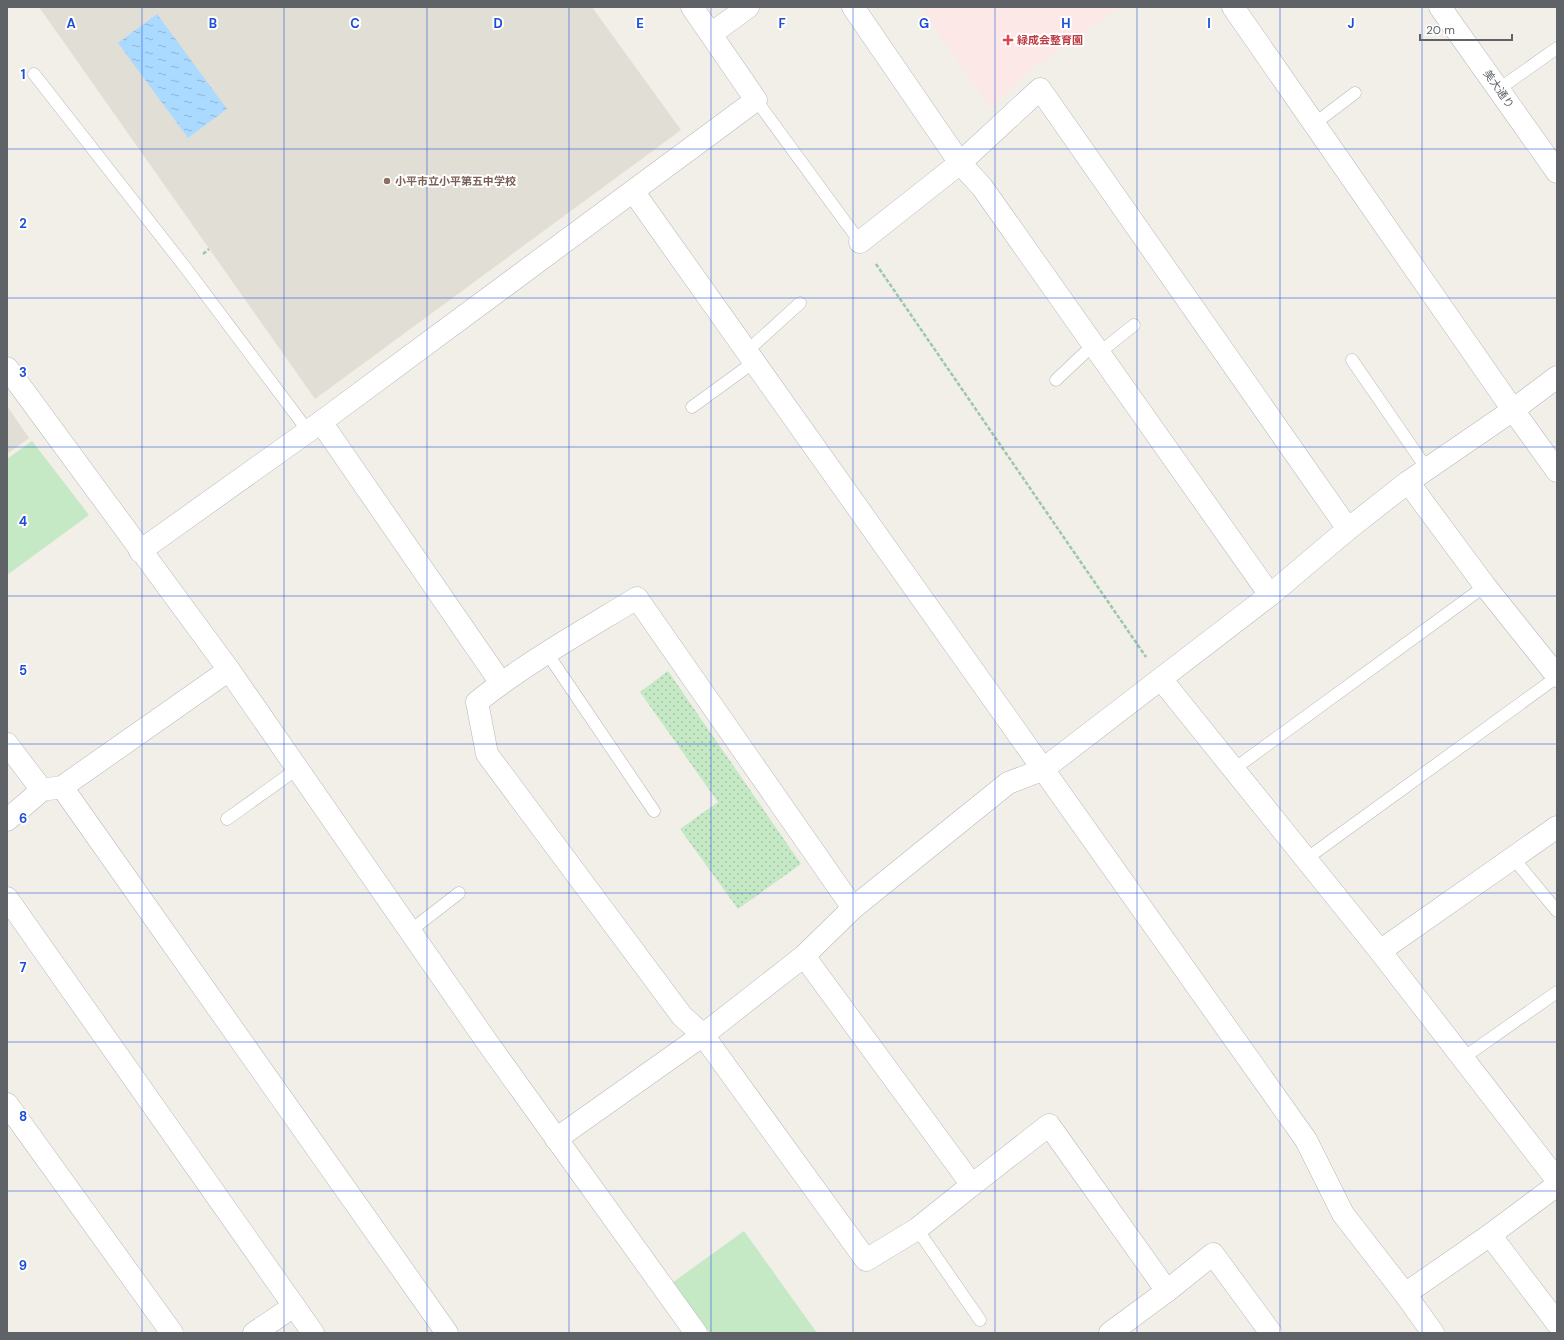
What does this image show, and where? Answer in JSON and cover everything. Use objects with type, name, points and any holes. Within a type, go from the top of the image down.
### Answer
[{"type":"street","points":[[140,551],[314,427],[756,100],[692,7]]},
{"type":"street","points":[[711,34],[748,7]]},
{"type":"street","points":[[854,7],[960,163],[982,187],[1270,595]]},
{"type":"street","points":[[1233,7],[1512,410],[1557,471]]},
{"type":"street","name":"美大通り","points":[[1440,7],[1557,172]]},
{"type":"street","points":[[860,242],[960,163],[1040,89],[1348,529]]},
{"type":"street","points":[[633,191],[1042,770],[1306,1140],[1343,1214],[1433,1333]]},
{"type":"street","points":[[7,368],[140,551],[229,670],[556,1139],[696,1333]]},
{"type":"street","points":[[556,1139],[703,1035],[804,956],[853,908],[1008,783],[1042,770],[1270,595],[1348,529],[1408,482],[1557,377]]},
{"type":"street","points":[[314,427],[501,683]]},
{"type":"street","points":[[1408,482],[1485,586],[1557,677]]},
{"type":"street","points":[[853,908],[638,598],[547,653],[501,683],[477,702],[487,754],[682,1016],[703,1035],[866,1260],[917,1229],[1049,1125],[1167,1291]]},
{"type":"street","points":[[7,820],[229,670]]},
{"type":"street","points":[[1161,679],[1380,951],[1557,1180]]},
{"type":"street","points":[[7,744],[52,789],[447,1333]]},
{"type":"street","points":[[1380,951],[1557,827]]},
{"type":"street","points":[[7,898],[313,1333]]},
{"type":"street","points":[[804,956],[972,1185]]},
{"type":"street","points":[[7,1104],[172,1333]]},
{"type":"street","points":[[1405,1294],[1490,1235],[1557,1185]]},
{"type":"street","points":[[1490,1235],[1557,1323]]},
{"type":"street","points":[[1110,1333],[1167,1291],[1213,1254],[1271,1333]]},
{"type":"street","points":[[254,1333],[294,1306]]},
{"type":"lane","points":[[1499,89],[1557,48]]},
{"type":"lane","points":[[34,74],[314,427]]},
{"type":"lane","points":[[1314,124],[1355,93]]},
{"type":"lane","points":[[756,100],[860,242]]},
{"type":"lane","points":[[692,407],[750,357],[800,303]]},
{"type":"lane","points":[[1056,380],[1096,349],[1134,325]]},
{"type":"lane","points":[[1352,360],[1427,469]]},
{"type":"lane","points":[[1234,769],[1485,586]]},
{"type":"lane","points":[[547,653],[654,811]]},
{"type":"lane","points":[[1306,859],[1557,677]]},
{"type":"lane","points":[[227,819],[297,768]]},
{"type":"lane","points":[[1513,858],[1557,911]]},
{"type":"lane","points":[[410,931],[459,893]]},
{"type":"lane","points":[[1463,1058],[1557,992]]},
{"type":"lane","points":[[917,1229],[980,1320]]},
{"type":"path","points":[[860,242],[1161,679]]},
{"type":"shaded area","name":"小平市立小平第五中学校","points":[[39,7],[592,7],[681,130],[315,399]]},
{"type":"shaded area","name":"緑成会整育園","points":[[920,7],[1121,7],[1025,74],[991,109]]},
{"type":"shaded area","points":[[7,406],[29,438],[7,454]]},
{"type":"green space","points":[[32,441],[89,515],[7,575],[7,459]]},
{"type":"green space","points":[[668,671],[801,864],[738,909],[680,829],[718,802],[640,692]]},
{"type":"green space","points":[[744,1231],[817,1333],[710,1333],[672,1283]]},
{"type":"water","points":[[157,14],[227,109],[188,138],[118,43]]},
{"type":"place","name":"緑成会整育園","points":[[1008,40]]},
{"type":"place","name":"小平市立小平第五中学校","points":[[387,181]]}]
